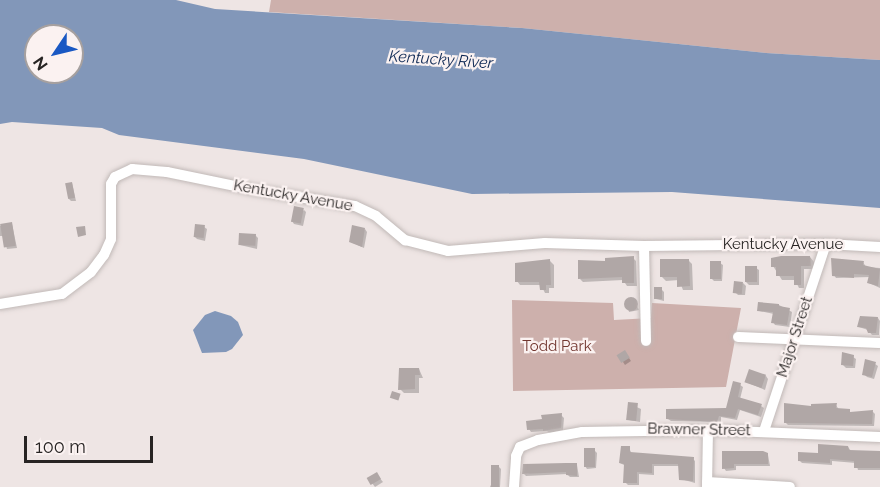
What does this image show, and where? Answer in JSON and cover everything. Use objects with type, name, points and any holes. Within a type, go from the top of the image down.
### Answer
[{"type":"street","name":"Kentucky Avenue","points":[[0,304],[62,294],[91,272],[104,255],[111,239],[111,184],[115,177],[132,169],[167,172],[255,190],[355,206],[376,216],[405,240],[448,251],[527,243],[644,246],[826,244],[880,247]]},
{"type":"street","name":"Major Street","points":[[764,431],[826,244]]},
{"type":"street","points":[[644,246],[646,341]]},
{"type":"street","points":[[738,337],[880,343]]},
{"type":"street","points":[[708,430],[707,485],[790,487]]},
{"type":"street","name":"Brawner Street","points":[[514,487],[516,456],[520,447],[538,440],[582,432],[708,430],[880,437]]},
{"type":"green space","points":[[271,0],[880,0],[880,60],[766,53],[522,28],[269,12]]},
{"type":"green space","name":"Todd Park","points":[[512,300],[613,303],[614,320],[651,318],[652,303],[741,308],[726,387],[513,391]]},
{"type":"water","name":"Kentucky River","points":[[0,0],[176,0],[215,9],[522,28],[766,53],[880,60],[880,208],[672,192],[472,194],[304,159],[119,135],[102,128],[12,122],[0,124]]},
{"type":"water","points":[[215,311],[231,316],[238,322],[243,335],[232,349],[226,352],[202,353],[193,330],[205,315]]},
{"type":"building","points":[[72,182],[75,198],[68,199],[65,183]]},
{"type":"building","points":[[294,206],[304,208],[301,224],[291,222]]},
{"type":"building","points":[[12,222],[16,246],[4,248],[0,224]]},
{"type":"building","points":[[195,224],[205,225],[204,238],[194,237]]},
{"type":"building","points":[[352,225],[365,228],[362,247],[349,242]]},
{"type":"building","points":[[85,226],[86,235],[78,237],[76,227]]},
{"type":"building","points":[[239,233],[256,234],[255,246],[238,245]]},
{"type":"building","points":[[634,256],[634,283],[622,283],[622,277],[578,279],[578,260],[605,261],[605,258]]},
{"type":"building","points":[[810,256],[811,266],[801,266],[801,285],[794,285],[794,276],[776,276],[776,267],[771,267],[771,258]]},
{"type":"building","points":[[831,258],[864,261],[863,265],[880,269],[878,286],[867,283],[869,275],[854,274],[854,278],[832,276]]},
{"type":"building","points":[[550,259],[551,285],[546,285],[546,290],[540,290],[539,282],[515,282],[515,263]]},
{"type":"building","points":[[660,259],[689,259],[690,286],[677,287],[677,277],[660,277]]},
{"type":"building","points":[[710,261],[721,261],[721,279],[710,279]]},
{"type":"building","points":[[745,266],[757,266],[757,282],[745,282]]},
{"type":"building","points":[[734,281],[743,282],[742,294],[733,293]]},
{"type":"building","points":[[654,287],[662,287],[662,299],[654,299]]},
{"type":"building","points":[[631,297],[636,299],[638,304],[636,309],[631,311],[626,309],[624,304],[626,299]]},
{"type":"building","points":[[758,302],[779,304],[779,306],[790,308],[787,325],[771,323],[773,312],[757,311]]},
{"type":"building","points":[[860,316],[878,317],[876,333],[868,333],[866,328],[857,327]]},
{"type":"building","points":[[625,350],[630,358],[621,363],[617,355]]},
{"type":"building","points":[[842,352],[854,355],[853,366],[841,365]]},
{"type":"building","points":[[865,359],[876,362],[872,377],[862,375]]},
{"type":"building","points":[[399,368],[419,368],[420,375],[415,375],[415,389],[398,390]]},
{"type":"building","points":[[749,369],[766,375],[761,388],[744,382]]},
{"type":"building","points":[[733,381],[741,383],[738,397],[762,404],[758,415],[738,409],[735,418],[719,416],[717,422],[666,419],[666,409],[726,408]]},
{"type":"building","points":[[392,391],[401,394],[398,400],[390,398]]},
{"type":"building","points":[[628,402],[638,403],[636,421],[626,420]]},
{"type":"building","points":[[784,403],[811,406],[811,404],[837,403],[836,408],[850,409],[850,412],[873,410],[872,424],[784,423]]},
{"type":"building","points":[[562,413],[561,428],[543,431],[543,429],[527,430],[526,421],[542,419],[541,415]]},
{"type":"building","points":[[818,444],[848,446],[849,450],[880,451],[880,468],[854,468],[854,461],[830,459],[830,463],[798,461],[798,452],[818,453]]},
{"type":"building","points":[[621,446],[630,446],[630,452],[694,457],[693,481],[679,480],[678,464],[652,464],[652,473],[637,472],[637,483],[623,483],[624,464],[619,463]]},
{"type":"building","points":[[584,448],[595,448],[595,467],[584,467]]},
{"type":"building","points":[[722,451],[763,451],[768,453],[768,464],[734,464],[734,468],[722,469]]},
{"type":"building","points":[[577,463],[577,476],[566,475],[566,472],[522,474],[523,464]]},
{"type":"building","points":[[491,465],[499,465],[499,487],[491,487]]},
{"type":"building","points":[[377,472],[381,479],[371,485],[367,478]]}]
